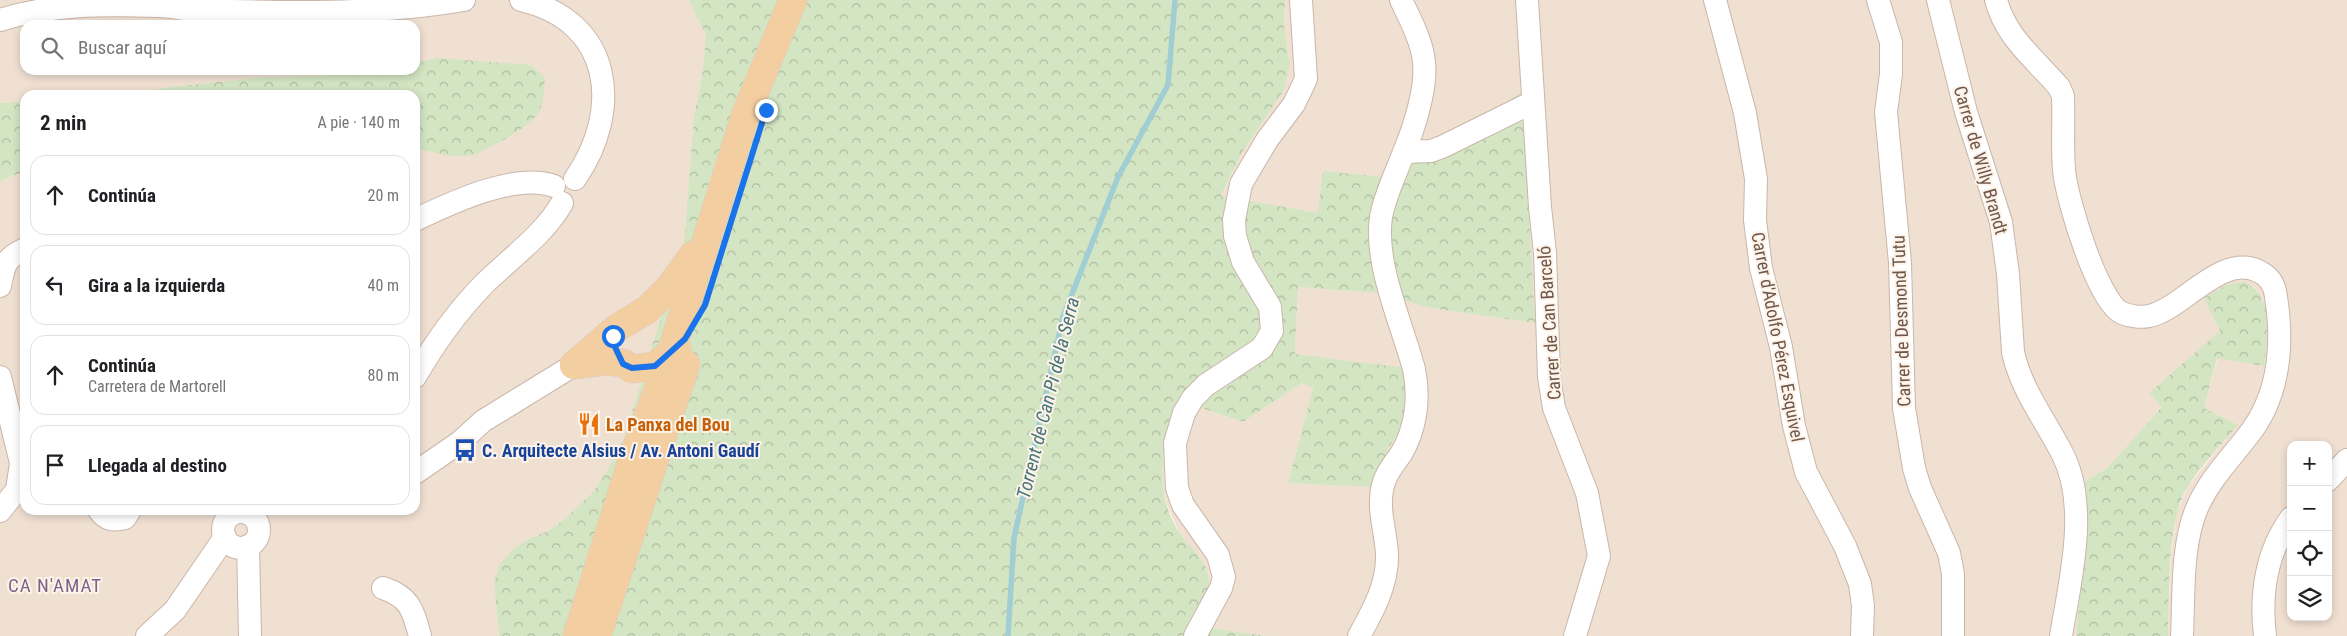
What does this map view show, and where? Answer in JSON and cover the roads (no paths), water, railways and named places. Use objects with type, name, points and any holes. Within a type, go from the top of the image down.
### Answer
[{"type":"main road","points":[[577,636],[633,457],[671,353],[746,113],[794,0]]},
{"type":"main road","points":[[597,636],[705,305],[766,110],[791,40],[809,0]]},
{"type":"main road","points":[[574,365],[625,323],[648,309],[669,288],[708,233]]},
{"type":"main road","points":[[574,365],[607,361],[628,366],[655,366],[685,339],[705,305]]},
{"type":"main road","points":[[633,457],[636,423],[643,392],[614,345],[613,336],[625,323],[655,323],[666,333],[671,353],[671,409]]},
{"type":"street","points":[[0,20],[30,12],[114,6],[160,6],[197,10],[368,11],[424,7],[464,0]]},
{"type":"street","points":[[420,369],[455,316],[483,285],[554,218],[564,189],[588,160],[595,145],[603,103],[601,72],[597,57],[580,32],[549,9],[521,0]]},
{"type":"street","points":[[1195,636],[1221,588],[1224,577],[1218,555],[1183,505],[1177,488],[1175,443],[1184,412],[1193,398],[1206,385],[1262,348],[1272,331],[1270,308],[1240,257],[1235,236],[1234,220],[1241,184],[1267,140],[1294,104],[1306,79],[1301,0]]},
{"type":"street","points":[[1359,636],[1381,593],[1386,571],[1387,555],[1380,507],[1382,490],[1386,476],[1402,451],[1413,426],[1417,400],[1417,384],[1386,275],[1380,234],[1386,199],[1411,135],[1424,71],[1424,59],[1417,37],[1401,0]]},
{"type":"street","name":"Carrer de Can Barceló","points":[[1527,0],[1545,252],[1549,377],[1554,408],[1587,493],[1600,556],[1576,636]]},
{"type":"street","name":"Carrer d'Adolfo Pérez Esquivel","points":[[1715,0],[1745,113],[1756,179],[1755,220],[1761,268],[1781,347],[1794,426],[1806,472],[1845,546],[1860,584],[1863,606],[1862,636]]},
{"type":"street","name":"Carrer de Desmond Tutu","points":[[1878,0],[1891,42],[1891,74],[1886,112],[1900,263],[1904,408],[1914,468],[1920,488],[1949,553],[1953,574],[1953,636]]},
{"type":"street","name":"Carrer de Willy Brandt","points":[[1938,0],[1963,103],[2005,240],[2013,352],[2016,368],[2022,383],[2064,456],[2074,488],[2076,517],[2074,545],[2061,636]]},
{"type":"street","points":[[1996,0],[2005,26],[2016,41],[2059,87],[2062,96],[2064,170],[2067,189],[2094,272],[2113,307],[2122,313],[2150,316],[2222,273],[2247,267],[2266,275],[2272,283],[2276,296],[2279,351],[2274,390],[2253,429],[2211,482],[2196,510],[2187,541],[2182,636]]},
{"type":"street","points":[[1404,152],[1431,151],[1442,147],[1533,102]]},
{"type":"street","points":[[420,218],[483,192],[513,183],[533,181],[564,189]]},
{"type":"street","points":[[0,286],[3,269],[11,254]]},
{"type":"street","points":[[420,470],[460,442],[483,420],[574,365]]},
{"type":"street","points":[[0,377],[20,459]]},
{"type":"street","points":[[2332,476],[2347,460]]},
{"type":"street","points":[[0,511],[17,490],[20,470]]},
{"type":"street","points":[[103,515],[105,518],[116,520],[125,518],[127,515]]},
{"type":"street","points":[[234,515],[227,518],[223,531],[225,538],[235,547],[248,546],[254,542],[259,530],[253,515]]},
{"type":"street","points":[[2265,636],[2266,573],[2279,539],[2287,525]]},
{"type":"street","points":[[147,636],[175,610],[225,538]]},
{"type":"street","points":[[248,546],[250,636]]},
{"type":"street","points":[[382,588],[397,593],[407,601],[420,636]]},
{"type":"waterway","name":"Torrent de Can Pi de la Serra","points":[[1008,636],[1014,538],[1063,317],[1118,177],[1168,85],[1175,0]]},
{"type":"place","name":"La Panxa del Bou","points":[[589,424]]},
{"type":"place","name":"C. Arquitecte Alsius / Av. Antoni Gaudí","points":[[465,450]]},
{"type":"district","name":"CA N'AMAT","points":[[55,585]]}]
